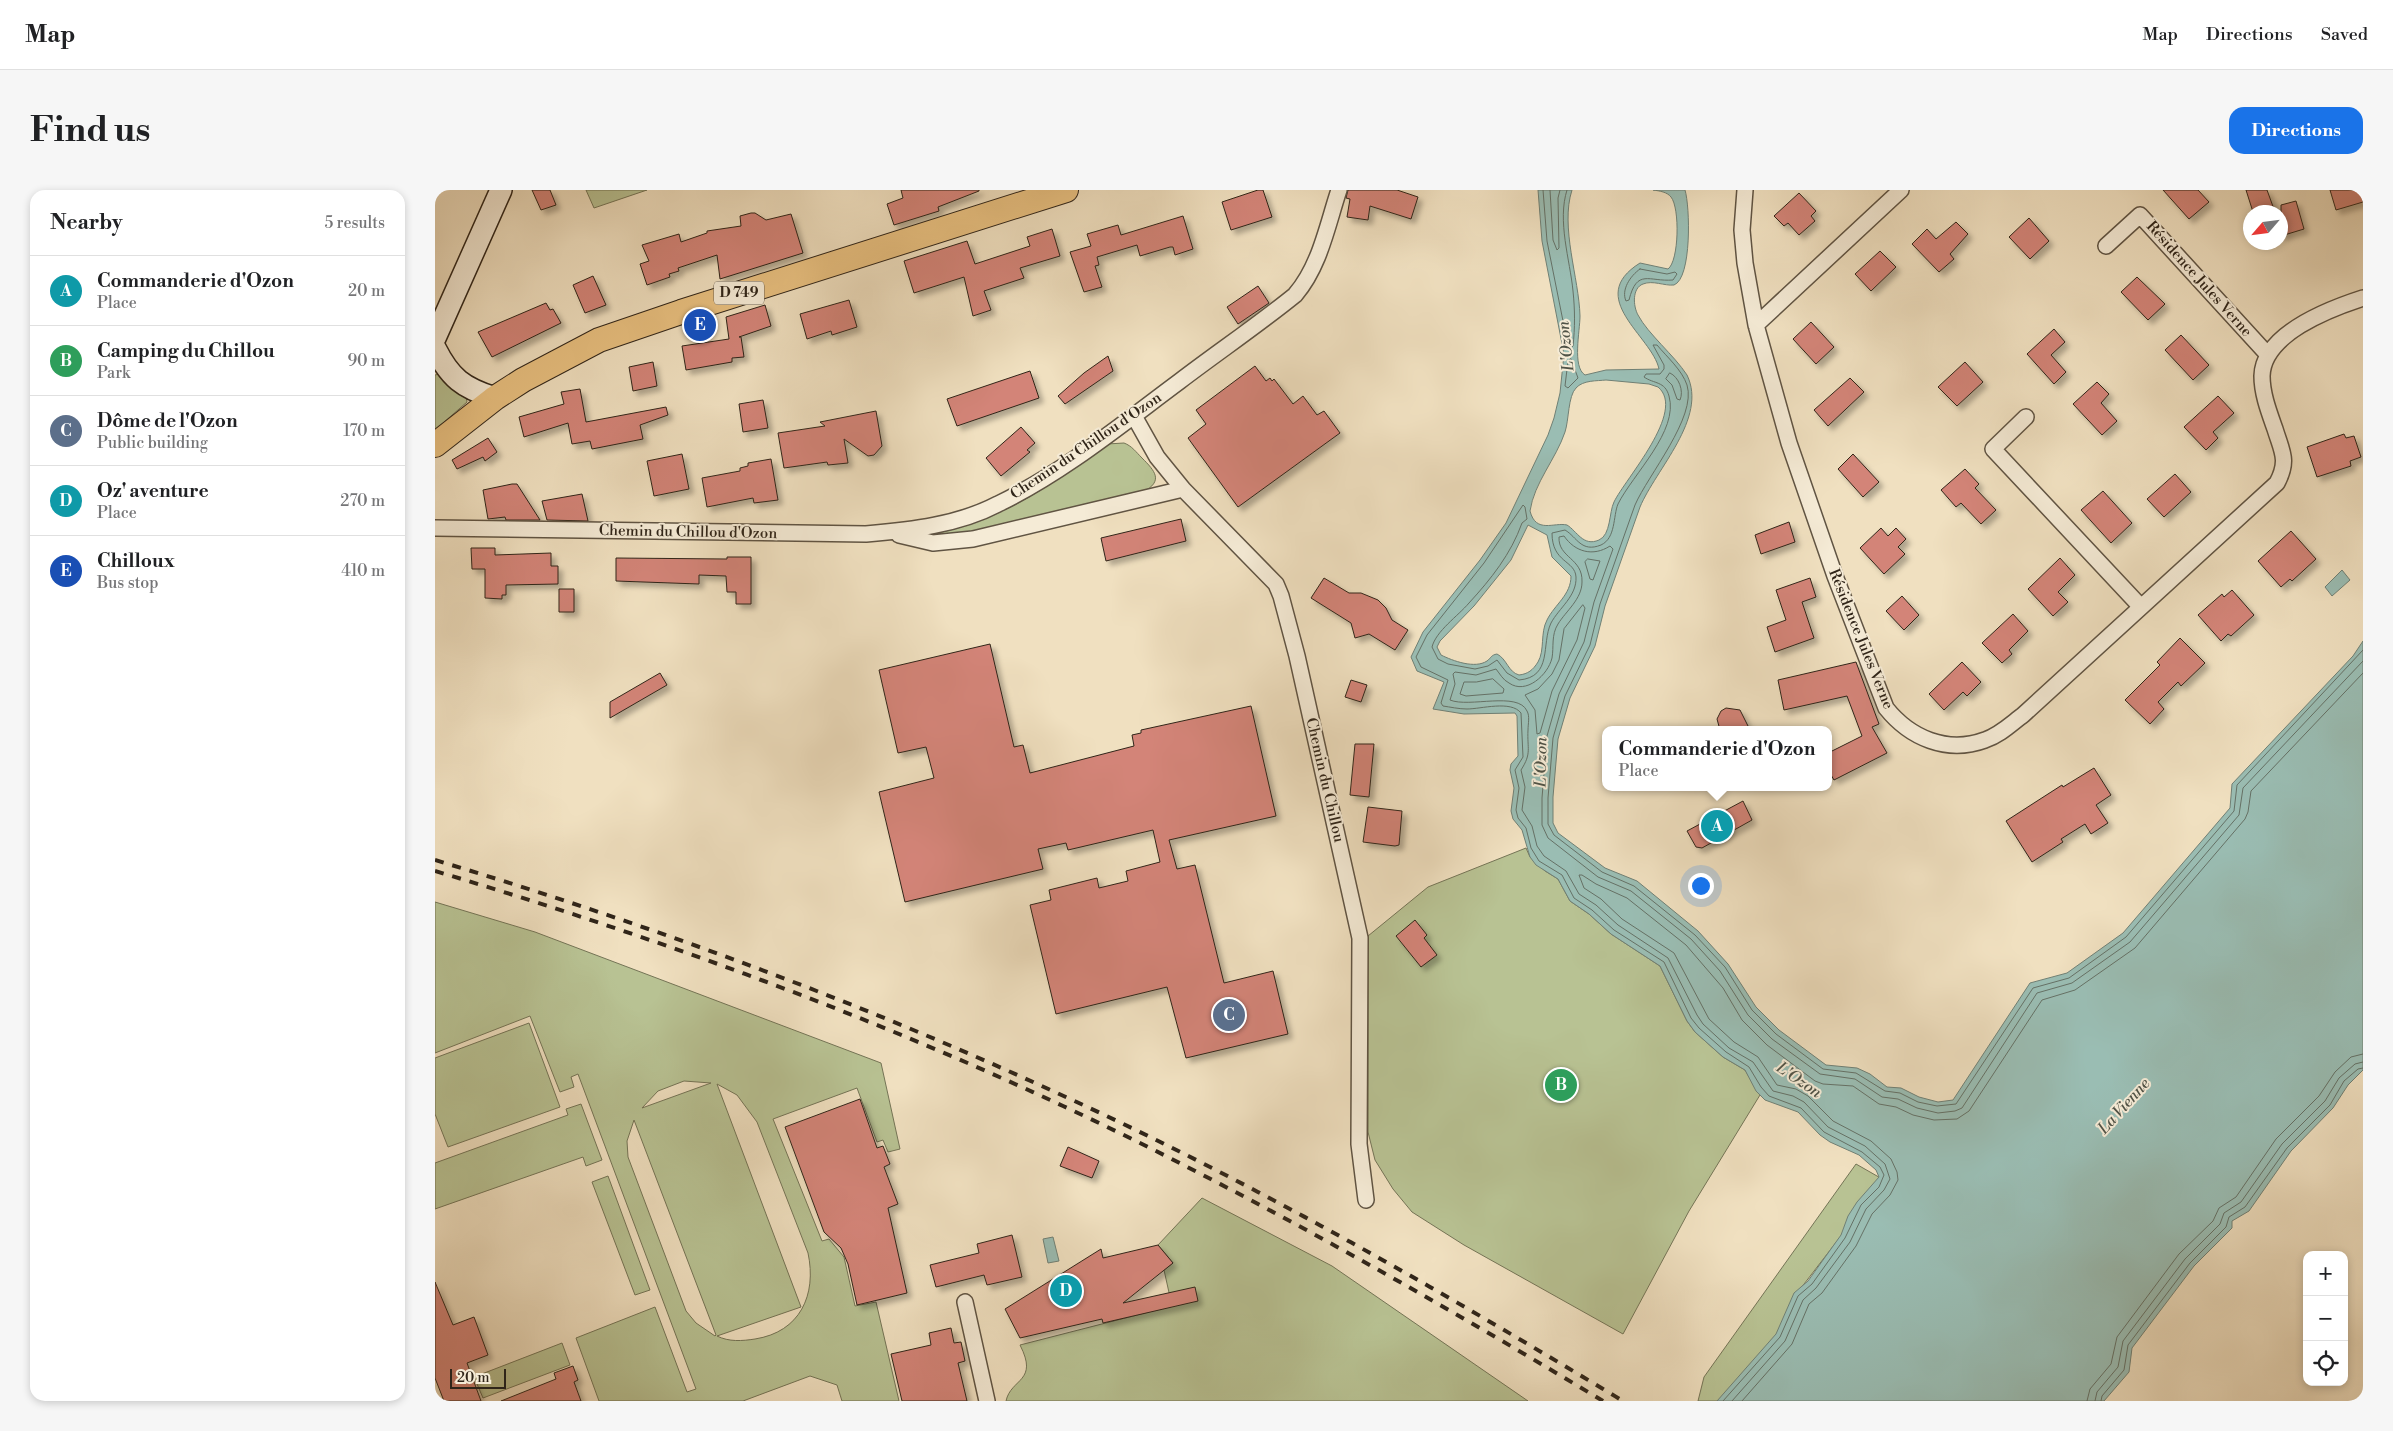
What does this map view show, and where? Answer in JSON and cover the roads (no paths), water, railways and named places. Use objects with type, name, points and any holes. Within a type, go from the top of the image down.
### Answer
[{"type":"main road","name":"D 749","points":[[435,445],[495,398],[599,340],[635,326],[1066,190]]},
{"type":"street","points":[[437,328],[501,190]]},
{"type":"street","name":"Chemin du Chillou d'Ozon","points":[[435,528],[866,534],[916,529],[959,519],[997,505],[1045,478],[1134,416],[1295,295],[1308,280],[1315,265],[1339,190]]},
{"type":"street","name":"Résidence Jules Verne","points":[[1745,190],[1742,230],[1745,263],[1756,325],[1789,443],[1835,576],[1886,708],[1898,723],[1913,734],[1949,745],[1985,740],[2000,733],[2023,715],[2277,484],[2284,470],[2283,456],[2265,400],[2262,376],[2268,355],[2140,215],[2106,246]]},
{"type":"street","points":[[1756,325],[1901,190]]},
{"type":"street","points":[[2268,355],[2298,327],[2315,316],[2363,298]]},
{"type":"street","points":[[435,348],[447,370],[457,380],[468,389],[495,398]]},
{"type":"street","name":"Chemin du Chillou","points":[[1134,416],[1157,457],[1183,489],[1275,584],[1281,596],[1297,656],[1360,938],[1359,1144],[1366,1200]]},
{"type":"street","points":[[2026,417],[1993,449],[2141,608]]},
{"type":"street","points":[[888,532],[933,543],[973,539],[1183,489]]},
{"type":"street","points":[[965,1302],[987,1401]]},
{"type":"water","points":[[1538,190],[1572,190],[1568,220],[1579,301],[1578,357],[1581,371],[1585,375],[1606,370],[1659,369],[1654,356],[1626,317],[1620,303],[1618,290],[1624,276],[1640,263],[1668,269],[1672,264],[1677,234],[1674,203],[1667,194],[1653,190],[1685,190],[1688,211],[1688,241],[1687,256],[1680,280],[1674,285],[1643,284],[1639,286],[1635,293],[1634,302],[1642,322],[1687,375],[1692,391],[1691,408],[1686,426],[1640,507],[1605,606],[1595,646],[1570,698],[1558,739],[1553,797],[1553,823],[1558,833],[1605,868],[1637,881],[1698,931],[1728,964],[1756,1007],[1779,1030],[1826,1065],[1857,1068],[1870,1074],[1887,1087],[1901,1088],[1919,1097],[1938,1102],[1953,1100],[2030,983],[2067,973],[2123,933],[2230,808],[2232,784],[2353,656],[2363,641],[2363,1070],[2348,1085],[2333,1108],[2291,1151],[2249,1211],[2232,1221],[2232,1228],[2194,1266],[2132,1348],[2129,1372],[2104,1401],[1717,1401],[1776,1334],[1794,1293],[1808,1281],[1841,1235],[1848,1216],[1857,1202],[1879,1177],[1876,1170],[1859,1155],[1830,1142],[1820,1135],[1798,1112],[1765,1100],[1756,1091],[1745,1070],[1723,1057],[1695,1032],[1687,1021],[1660,966],[1611,934],[1589,914],[1570,901],[1558,879],[1536,865],[1530,857],[1522,830],[1513,819],[1511,811],[1514,788],[1510,770],[1511,764],[1518,756],[1517,716],[1515,713],[1464,714],[1433,709],[1444,682],[1417,671],[1411,657],[1423,632],[1480,560],[1506,523],[1548,435],[1554,418],[1560,393],[1564,354],[1542,241]],"holes":[[[1606,380],[1649,384],[1658,387],[1665,398],[1665,412],[1660,428],[1651,445],[1612,506],[1606,533],[1599,540],[1593,542],[1584,540],[1567,525],[1541,525],[1536,522],[1530,511],[1540,481],[1565,432],[1573,392],[1579,385],[1590,381]],[[1528,525],[1547,535],[1552,557],[1571,576],[1566,594],[1550,614],[1545,625],[1540,657],[1536,665],[1528,673],[1519,675],[1512,671],[1497,654],[1487,661],[1476,664],[1458,662],[1441,655],[1437,647],[1440,641],[1474,606],[1511,560]]]},
{"type":"water","points":[[2342,570],[2350,580],[2332,596],[2325,587]]},
{"type":"water","points":[[1053,1237],[1059,1261],[1048,1263],[1043,1239]]},
{"type":"railway","points":[[435,860],[594,910],[828,995],[905,1026],[1057,1093],[1130,1127],[1274,1200],[1415,1278],[1623,1401]]},
{"type":"railway","points":[[435,871],[615,928],[793,992],[968,1063],[1055,1102],[1199,1173],[1316,1235],[1432,1300],[1603,1401]]},
{"type":"place","name":"Chilloux","points":[[700,325]]},
{"type":"place","name":"Commanderie d'Ozon","points":[[1717,826]]},
{"type":"place","name":"Dôme de l'Ozon","points":[[1229,1015]]},
{"type":"place","name":"Camping du Chillou","points":[[1561,1085]]},
{"type":"place","name":"Oz' aventure","points":[[1066,1291]]},
{"type":"water label","name":"L'Ozon","points":[[1566,346]]},
{"type":"water label","name":"L'Ozon","points":[[1541,762]]},
{"type":"water label","name":"L'Ozon","points":[[1799,1080]]},
{"type":"water label","name":"La Vienne","points":[[2124,1106]]}]
